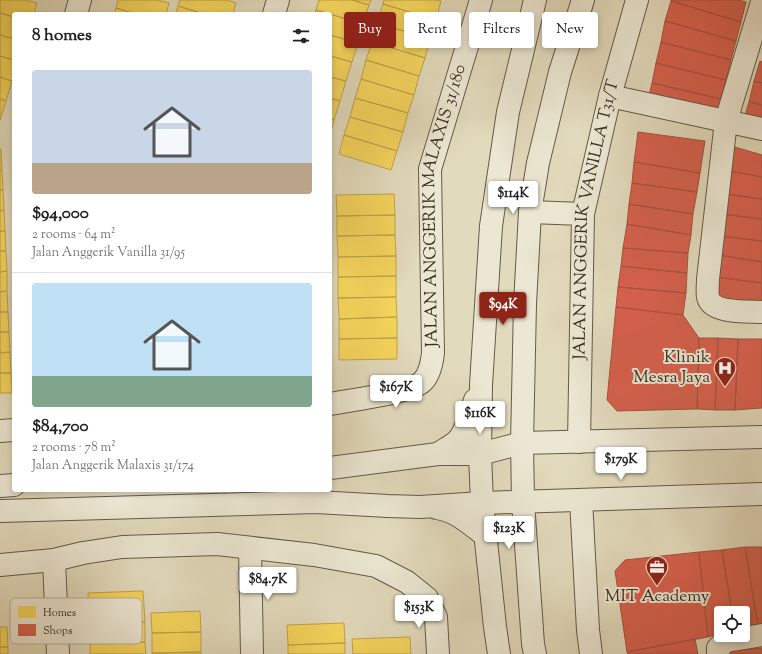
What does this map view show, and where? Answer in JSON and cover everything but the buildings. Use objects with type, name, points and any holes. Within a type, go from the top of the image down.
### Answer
[{"type":"street","points":[[77,12],[80,0]]},
{"type":"street","points":[[275,12],[278,0]]},
{"type":"street","name":"JALAN ANGGERIK MALAXIS 31/180","points":[[332,404],[408,390],[423,381],[431,367],[433,353],[430,169],[481,0]]},
{"type":"street","points":[[499,654],[482,503],[480,454],[481,385],[492,226],[508,112],[535,0]]},
{"type":"street","points":[[535,654],[533,644],[523,502],[522,443],[525,304],[530,212],[538,162],[560,72],[583,0]]},
{"type":"street","name":"JALAN ANGGERIK VANILLA T31/T","points":[[579,442],[583,214],[610,96],[637,0]]},
{"type":"street","points":[[762,2],[726,121],[708,279],[708,297],[711,304],[717,308],[762,312]]},
{"type":"street","points":[[610,96],[762,129]]},
{"type":"street","points":[[530,212],[583,214]]},
{"type":"street","points":[[438,454],[459,440],[468,422],[481,385]]},
{"type":"street","points":[[0,431],[12,430]]},
{"type":"street","points":[[332,468],[438,454],[480,454],[522,443],[762,437]]},
{"type":"street","points":[[0,486],[12,485]]},
{"type":"street","points":[[0,511],[316,502],[388,506],[420,506],[762,494]]},
{"type":"street","points":[[581,500],[588,630],[591,654]]},
{"type":"street","points":[[420,506],[448,510],[460,516],[487,537]]},
{"type":"street","points":[[0,565],[54,560],[83,553],[122,547],[217,544],[314,555],[376,566],[407,582],[427,598],[436,617],[438,654]]},
{"type":"street","points":[[250,548],[252,654]]},
{"type":"street","points":[[54,560],[56,598]]},
{"type":"street","points":[[718,654],[718,648],[726,641],[762,635]]},
{"type":"street","points":[[58,644],[58,654]]},
{"type":"place","name":"Klinik Mesra Jaya","points":[[725,388]]},
{"type":"place","name":"MIT Academy","points":[[657,586]]}]
